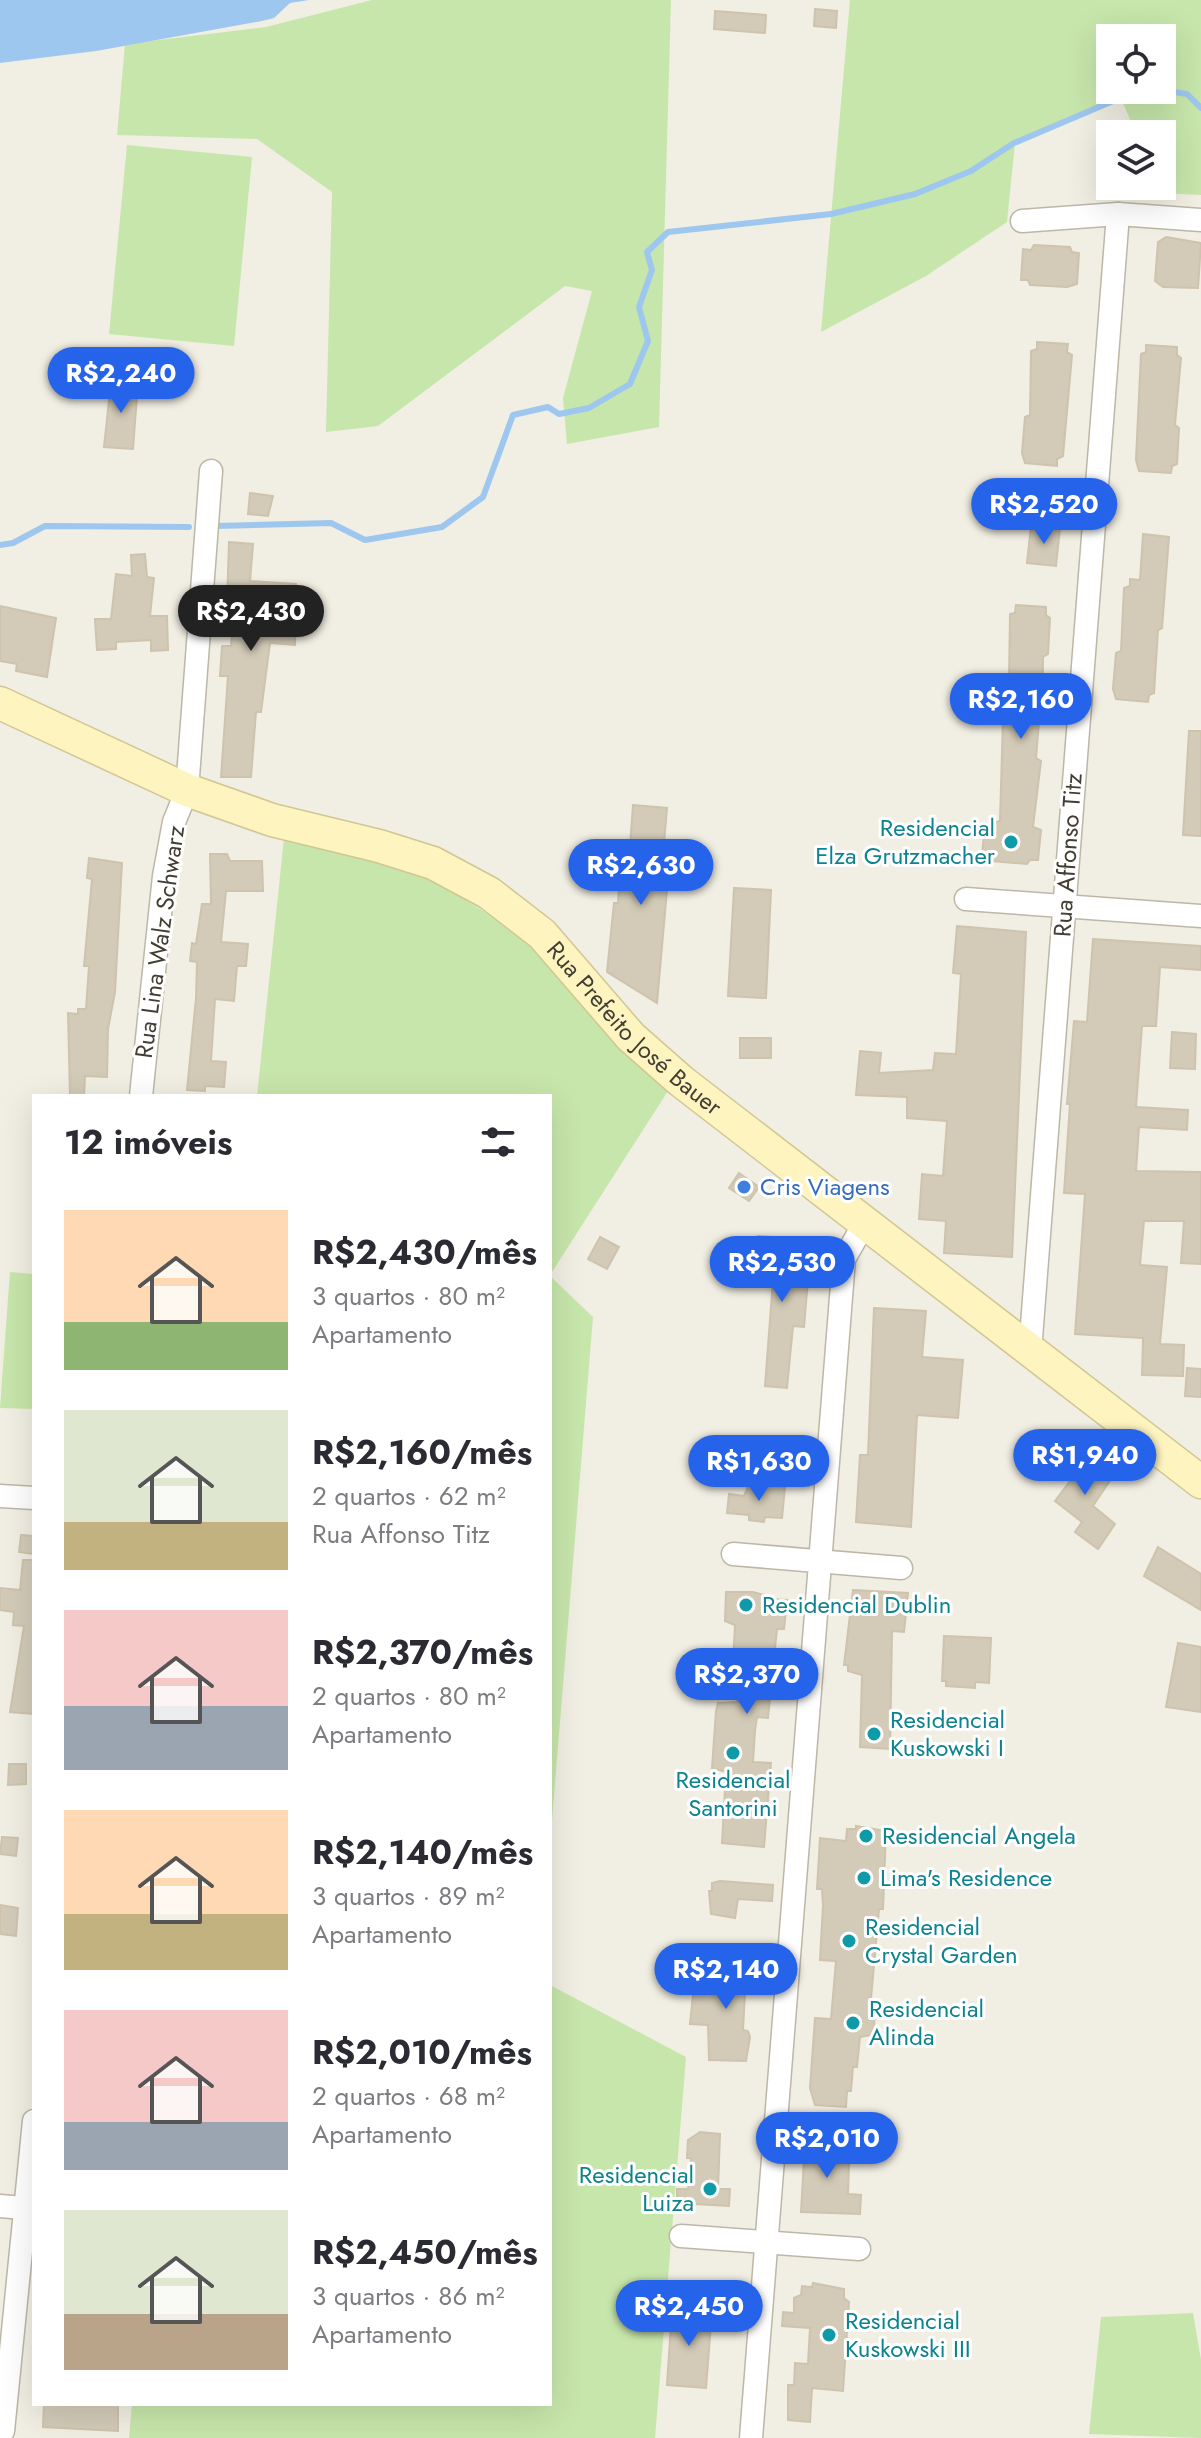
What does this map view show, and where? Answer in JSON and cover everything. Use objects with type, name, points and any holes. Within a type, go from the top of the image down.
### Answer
[{"type":"street","points":[[1022,221],[1118,214],[1201,220]]},
{"type":"street","name":"Rua Affonso Titz","points":[[1030,1351],[1118,214]]},
{"type":"street","name":"Rua Lina Walz Schwarz","points":[[141,1094],[164,876],[174,822],[187,790],[211,471]]},
{"type":"street","name":"Rua Prefeito José Bauer","points":[[0,703],[187,790],[272,820],[379,846],[433,863],[489,893],[542,934],[631,1037],[864,1224],[1201,1482]]},
{"type":"street","points":[[966,899],[1201,916]]},
{"type":"street","points":[[751,2438],[844,1259],[864,1224]]},
{"type":"street","points":[[0,1496],[32,1498]]},
{"type":"street","points":[[733,1554],[901,1568]]},
{"type":"street","points":[[3,2431],[30,2209],[32,2165]]},
{"type":"street","points":[[0,2206],[30,2209]]},
{"type":"street","points":[[681,2236],[859,2249]]},
{"type":"green space","points":[[372,0],[671,0],[659,427],[567,444],[563,398],[592,291],[565,286],[378,426],[326,432],[332,192],[257,139],[117,135],[125,44],[266,27]]},
{"type":"green space","points":[[850,0],[1201,0],[1201,195],[1176,194],[1176,120],[1130,120],[1124,104],[1176,104],[1176,24],[1096,24],[1096,104],[1107,104],[1015,143],[1007,222],[926,276],[821,332]]},
{"type":"green space","points":[[127,145],[252,157],[234,346],[109,334]]},
{"type":"green space","points":[[284,838],[424,874],[531,941],[668,1091],[552,1272],[552,1094],[257,1094]]},
{"type":"green space","points":[[10,1272],[32,1274],[32,1409],[0,1408]]},
{"type":"green space","points":[[552,1278],[593,1317],[552,1820]]},
{"type":"green space","points":[[552,1986],[686,2057],[655,2438],[129,2438],[132,2406],[552,2406]]},
{"type":"green space","points":[[1193,2313],[1201,2360],[1201,2438],[1089,2434],[1101,2317]]},
{"type":"water","points":[[0,0],[309,0],[290,3],[274,18],[262,21],[96,51],[0,63]]},
{"type":"building","points":[[815,9],[837,11],[836,28],[814,26]]},
{"type":"building","points":[[715,11],[766,15],[765,33],[714,29]]},
{"type":"building","points":[[1166,237],[1201,243],[1198,288],[1163,287],[1155,281],[1158,242]]},
{"type":"building","points":[[1034,245],[1070,247],[1072,252],[1079,253],[1077,284],[1067,287],[1030,285],[1028,280],[1021,280],[1023,249],[1031,250]]},
{"type":"building","points":[[1037,342],[1068,344],[1067,352],[1072,355],[1063,456],[1057,459],[1057,466],[1025,463],[1022,453],[1025,417],[1030,415],[1031,351],[1037,349]]},
{"type":"building","points":[[1146,345],[1177,347],[1177,355],[1181,358],[1175,425],[1179,428],[1177,464],[1172,466],[1171,473],[1139,471],[1136,460],[1141,354],[1146,352]]},
{"type":"building","points":[[111,381],[138,383],[133,449],[104,447]]},
{"type":"building","points":[[250,493],[273,496],[268,516],[248,514]]},
{"type":"building","points":[[1031,526],[1060,528],[1056,566],[1027,563]]},
{"type":"building","points":[[1143,534],[1169,537],[1154,693],[1149,695],[1148,702],[1116,699],[1113,689],[1116,653],[1121,651],[1124,588],[1130,586],[1130,579],[1140,580]]},
{"type":"building","points":[[229,542],[253,544],[250,581],[296,584],[295,645],[270,643],[261,712],[256,712],[251,777],[221,777],[228,676],[220,676],[222,646],[231,646],[233,617],[232,604],[227,603]]},
{"type":"building","points":[[145,554],[147,577],[154,578],[150,616],[167,616],[168,650],[151,651],[151,640],[116,642],[116,649],[97,650],[95,619],[111,619],[116,574],[132,576],[131,555]]},
{"type":"building","points":[[1016,605],[1046,607],[1046,615],[1050,618],[1048,654],[1043,657],[1042,723],[1039,722],[1036,758],[1041,761],[1033,827],[1041,830],[1038,860],[1030,860],[1027,864],[991,861],[989,856],[982,855],[985,824],[1000,821],[1004,683],[1009,681],[1010,614],[1015,613]]},
{"type":"building","points":[[0,606],[56,618],[47,677],[16,671],[17,664],[0,661]]},
{"type":"building","points":[[1189,731],[1201,731],[1201,836],[1183,835]]},
{"type":"building","points":[[633,805],[667,808],[660,890],[667,890],[657,1003],[607,972],[614,903],[618,903],[619,887],[627,887]]},
{"type":"building","points":[[210,854],[227,854],[230,861],[262,861],[263,891],[226,891],[221,942],[248,944],[246,966],[237,966],[234,1001],[215,999],[211,1061],[226,1062],[224,1087],[205,1086],[205,1091],[187,1090],[197,962],[190,961],[202,904],[211,904]]},
{"type":"building","points":[[89,858],[122,863],[107,1077],[85,1076],[84,1094],[70,1094],[68,1013],[78,1014],[78,1009],[86,1009],[89,966],[84,966],[92,879],[87,878]]},
{"type":"building","points":[[734,888],[771,890],[766,998],[728,996]]},
{"type":"building","points":[[957,926],[1026,932],[1012,1257],[944,1253],[946,1221],[919,1219],[922,1174],[943,1176],[947,1121],[907,1118],[907,1097],[856,1095],[860,1051],[881,1053],[879,1073],[933,1070],[935,1053],[956,1054],[961,974],[953,973]]},
{"type":"building","points":[[1093,939],[1201,946],[1201,970],[1160,967],[1156,1026],[1142,1026],[1136,1107],[1188,1110],[1187,1130],[1139,1127],[1136,1171],[1201,1172],[1201,1264],[1181,1263],[1184,1221],[1144,1221],[1140,1265],[1167,1267],[1160,1344],[1184,1345],[1183,1376],[1142,1375],[1143,1338],[1075,1334],[1085,1194],[1064,1193],[1070,1104],[1067,1104],[1074,1021],[1087,1022]]},
{"type":"building","points":[[1172,1032],[1196,1034],[1195,1069],[1170,1068]]},
{"type":"building","points":[[740,1038],[771,1038],[771,1058],[740,1058]]},
{"type":"building","name":"Cris Viagens","points":[[739,1173],[759,1187],[749,1201],[729,1188]]},
{"type":"building","points":[[758,1236],[783,1238],[782,1255],[810,1256],[804,1327],[793,1326],[787,1388],[765,1386],[773,1280],[756,1279]]},
{"type":"building","points":[[600,1237],[619,1247],[607,1269],[588,1259]]},
{"type":"building","points":[[874,1308],[926,1311],[922,1357],[963,1360],[958,1418],[917,1415],[911,1527],[856,1522],[860,1455],[868,1455]]},
{"type":"building","points":[[1187,1368],[1201,1369],[1201,1397],[1185,1396]]},
{"type":"building","points":[[1084,1453],[1113,1476],[1093,1506],[1115,1524],[1098,1549],[1075,1532],[1082,1522],[1055,1501],[1070,1481],[1053,1468],[1062,1456],[1076,1466]]},
{"type":"building","points":[[749,1484],[785,1487],[782,1518],[765,1517],[764,1522],[749,1520],[749,1515],[727,1513],[729,1494],[744,1496]]},
{"type":"building","points":[[21,1535],[32,1536],[32,1554],[19,1552]]},
{"type":"building","points":[[1158,1547],[1201,1574],[1201,1610],[1144,1576]]},
{"type":"building","points":[[23,1560],[32,1560],[32,1714],[10,1712],[24,1626],[13,1625],[14,1612],[0,1610],[0,1588],[20,1590]]},
{"type":"building","points":[[853,1590],[908,1593],[904,1632],[892,1631],[890,1749],[860,1747],[862,1675],[848,1671],[848,1665],[844,1665]]},
{"type":"building","points":[[726,1592],[753,1592],[768,1596],[768,1599],[787,1600],[784,1629],[777,1629],[768,1718],[757,1717],[755,1730],[753,1762],[771,1763],[764,1847],[722,1843],[726,1772],[712,1768],[716,1711],[718,1703],[737,1702],[741,1665],[733,1664],[735,1625],[725,1621]]},
{"type":"building","points":[[944,1636],[991,1638],[989,1683],[975,1682],[975,1688],[946,1686],[946,1681],[942,1681]]},
{"type":"building","points":[[1178,1643],[1201,1647],[1201,1712],[1166,1707]]},
{"type":"building","points":[[9,1764],[26,1764],[26,1784],[8,1785]]},
{"type":"building","points":[[856,1826],[886,1831],[883,1909],[879,1909],[870,2010],[875,2011],[874,2026],[871,2035],[860,2037],[857,2067],[853,2067],[846,2107],[815,2105],[810,2088],[815,2018],[831,2019],[836,1961],[820,1960],[823,1905],[822,1889],[817,1889],[820,1838],[846,1841],[847,1829],[856,1829]]},
{"type":"building","points":[[2,1837],[18,1838],[16,1856],[0,1854]]},
{"type":"building","points":[[712,1883],[773,1885],[772,1901],[738,1899],[735,1918],[711,1914],[709,1891],[712,1891]]},
{"type":"building","points":[[0,1905],[18,1908],[16,1936],[0,1934]]},
{"type":"building","points":[[717,1958],[751,1960],[752,1992],[745,1992],[743,2030],[748,2031],[750,2037],[746,2061],[709,2060],[708,2025],[690,2024],[693,1995],[715,1990]]},
{"type":"building","points":[[700,2132],[720,2134],[718,2189],[730,2189],[729,2206],[677,2203],[677,2189],[688,2189],[691,2158],[687,2158],[688,2140]]},
{"type":"building","points":[[805,2141],[845,2143],[844,2162],[849,2163],[848,2194],[861,2195],[860,2214],[801,2212]]},
{"type":"building","points":[[813,2283],[844,2289],[844,2298],[849,2302],[843,2391],[812,2388],[810,2422],[788,2420],[788,2385],[794,2385],[795,2363],[808,2364],[810,2328],[782,2326],[783,2312],[794,2313],[794,2298],[801,2295],[802,2286],[812,2287]]},
{"type":"building","points":[[672,2309],[712,2311],[706,2388],[667,2385]]},
{"type":"building","points":[[44,2406],[118,2406],[118,2431],[43,2427]]},
{"type":"waterway","points":[[1176,92],[1187,94],[1201,108]]},
{"type":"waterway","points":[[215,526],[331,523],[365,540],[442,527],[483,497],[513,415],[548,407],[559,414],[589,408],[630,384],[648,341],[639,307],[652,270],[647,252],[668,232],[831,214],[915,194],[971,171],[1014,143],[1106,104]]},
{"type":"waterway","points":[[0,545],[13,543],[45,526],[189,527]]},
{"type":"place","name":"Residencial Elza Grutzmacher","points":[[1011,842]]},
{"type":"place","name":"Cris Viagens","points":[[744,1187]]},
{"type":"place","name":"Residencial Dublin","points":[[746,1605]]},
{"type":"place","name":"Residencial Kuskowski I","points":[[874,1734]]},
{"type":"place","name":"Residencial Santorini","points":[[733,1753]]},
{"type":"place","name":"Residencial Angela","points":[[866,1836]]},
{"type":"place","name":"Lima's Residence","points":[[864,1878]]},
{"type":"place","name":"Residencial Crystal Garden","points":[[849,1941]]},
{"type":"place","name":"Residencial Alinda","points":[[853,2023]]},
{"type":"place","name":"Residencial Luiza","points":[[710,2189]]},
{"type":"place","name":"Residencial Kuskowski III","points":[[829,2335]]}]
